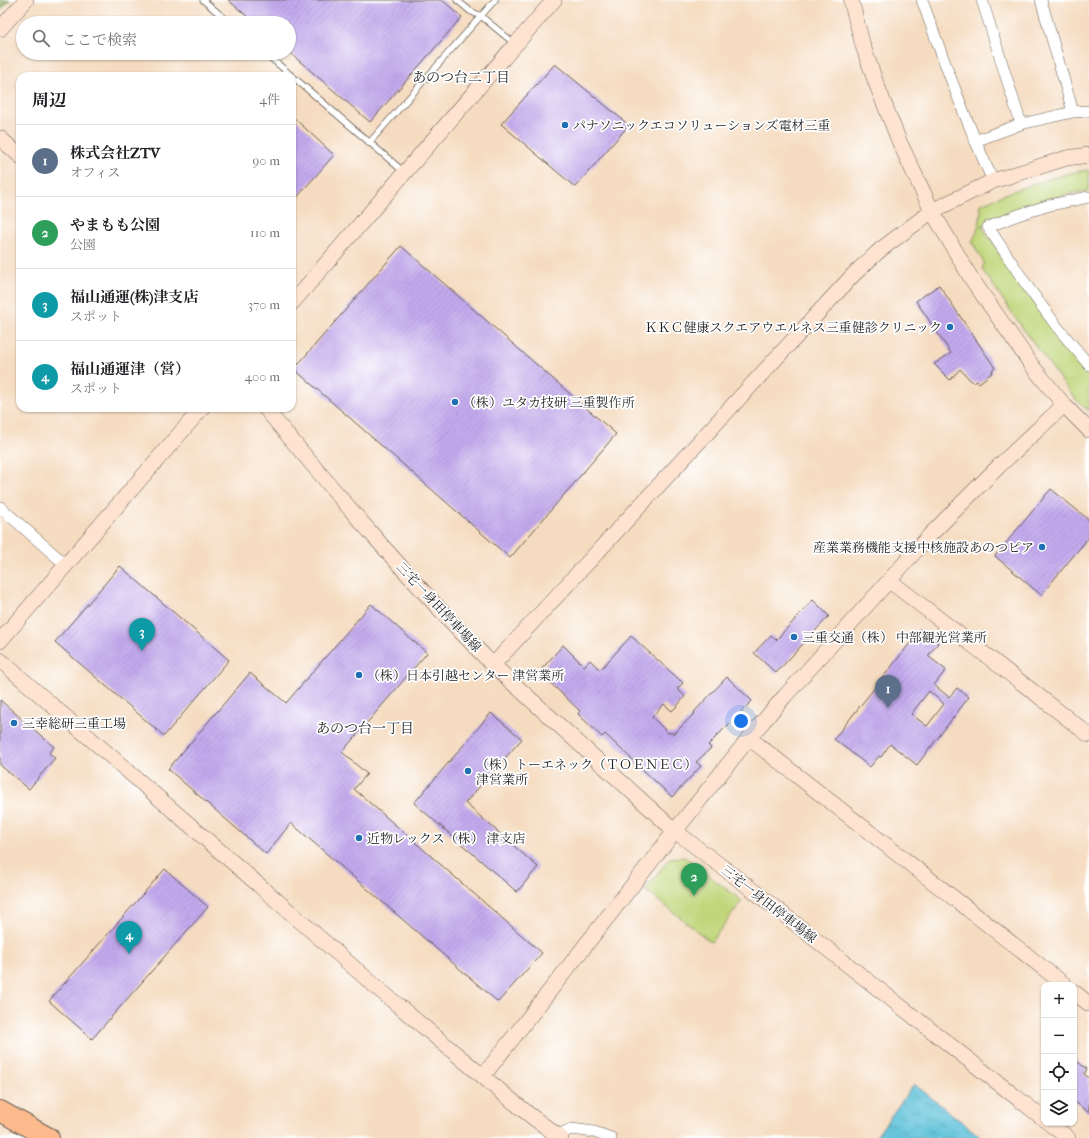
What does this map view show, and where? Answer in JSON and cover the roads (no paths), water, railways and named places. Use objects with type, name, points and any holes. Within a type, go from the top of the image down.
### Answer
[{"type":"highway","points":[[0,1111],[49,1138]]},
{"type":"street","points":[[0,29],[26,0]]},
{"type":"street","points":[[296,298],[554,0]]},
{"type":"street","points":[[851,0],[876,83],[899,141],[932,211],[971,278],[1034,366],[1064,405],[1089,430]]},
{"type":"street","points":[[922,0],[944,65],[975,141],[994,181]]},
{"type":"street","points":[[982,0],[1021,124]]},
{"type":"street","points":[[1041,0],[1073,112]]},
{"type":"street","points":[[975,141],[1021,124],[1073,112],[1089,111]]},
{"type":"street","points":[[0,138],[16,152]]},
{"type":"street","points":[[493,665],[854,274],[880,250],[932,211],[994,181],[1068,158],[1089,155]]},
{"type":"street","points":[[1089,197],[1050,205],[1024,213],[988,228],[1058,328],[1089,365]]},
{"type":"street","points":[[483,1076],[675,831],[749,738],[784,697],[930,535],[999,466],[1064,405]]},
{"type":"street","points":[[0,641],[199,412]]},
{"type":"street","name":"三宅一身田停車場線","points":[[268,412],[362,523],[493,665],[675,831],[1041,1117]]},
{"type":"street","points":[[0,507],[66,565]]},
{"type":"street","points":[[890,580],[1089,735]]},
{"type":"street","points":[[0,660],[375,986],[525,1112],[559,1136],[572,1129],[594,1132],[611,1138]]},
{"type":"street","points":[[749,738],[1061,982]]},
{"type":"street","points":[[1077,994],[1089,1004]]},
{"type":"street","points":[[1053,1126],[1068,1138]]},
{"type":"lane","points":[[203,0],[222,16]]},
{"type":"lane","points":[[457,0],[470,11],[481,16],[515,44]]},
{"type":"lane","points":[[369,143],[495,0]]},
{"type":"lane","points":[[273,60],[287,72]]},
{"type":"lane","points":[[296,79],[404,173]]},
{"type":"water","points":[[914,1084],[982,1138],[875,1138]]},
{"type":"place","name":"パナソニックエコソリューションズ電材三重","points":[[565,125]]},
{"type":"place","name":"ＫＫＣ健康スクエアウエルネス三重健診クリニック","points":[[950,327]]},
{"type":"place","name":"（株）ユタカ技研 三重製作所","points":[[455,402]]},
{"type":"place","name":"産業業務機能支援中核施設あのつピア","points":[[1042,547]]},
{"type":"place","name":"三重交通（株） 中部観光営業所","points":[[794,637]]},
{"type":"place","name":"福山通運(株)津支店","points":[[142,651]]},
{"type":"place","name":"（株）日本引越センター 津営業所","points":[[359,675]]},
{"type":"place","name":"株式会社ZTV","points":[[888,708]]},
{"type":"place","name":"三幸総研三重工場","points":[[14,723]]},
{"type":"place","name":"（株）トーエネック（ＴＯＥＮＥＣ） 津営業所","points":[[468,771]]},
{"type":"place","name":"近物レックス（株） 津支店","points":[[359,838]]},
{"type":"place","name":"やまもも公園","points":[[694,896]]},
{"type":"place","name":"福山通運津（営）","points":[[129,954]]},
{"type":"district","name":"あのつ台二丁目","points":[[461,77]]},
{"type":"district","name":"あのつ台一丁目","points":[[365,728]]}]
